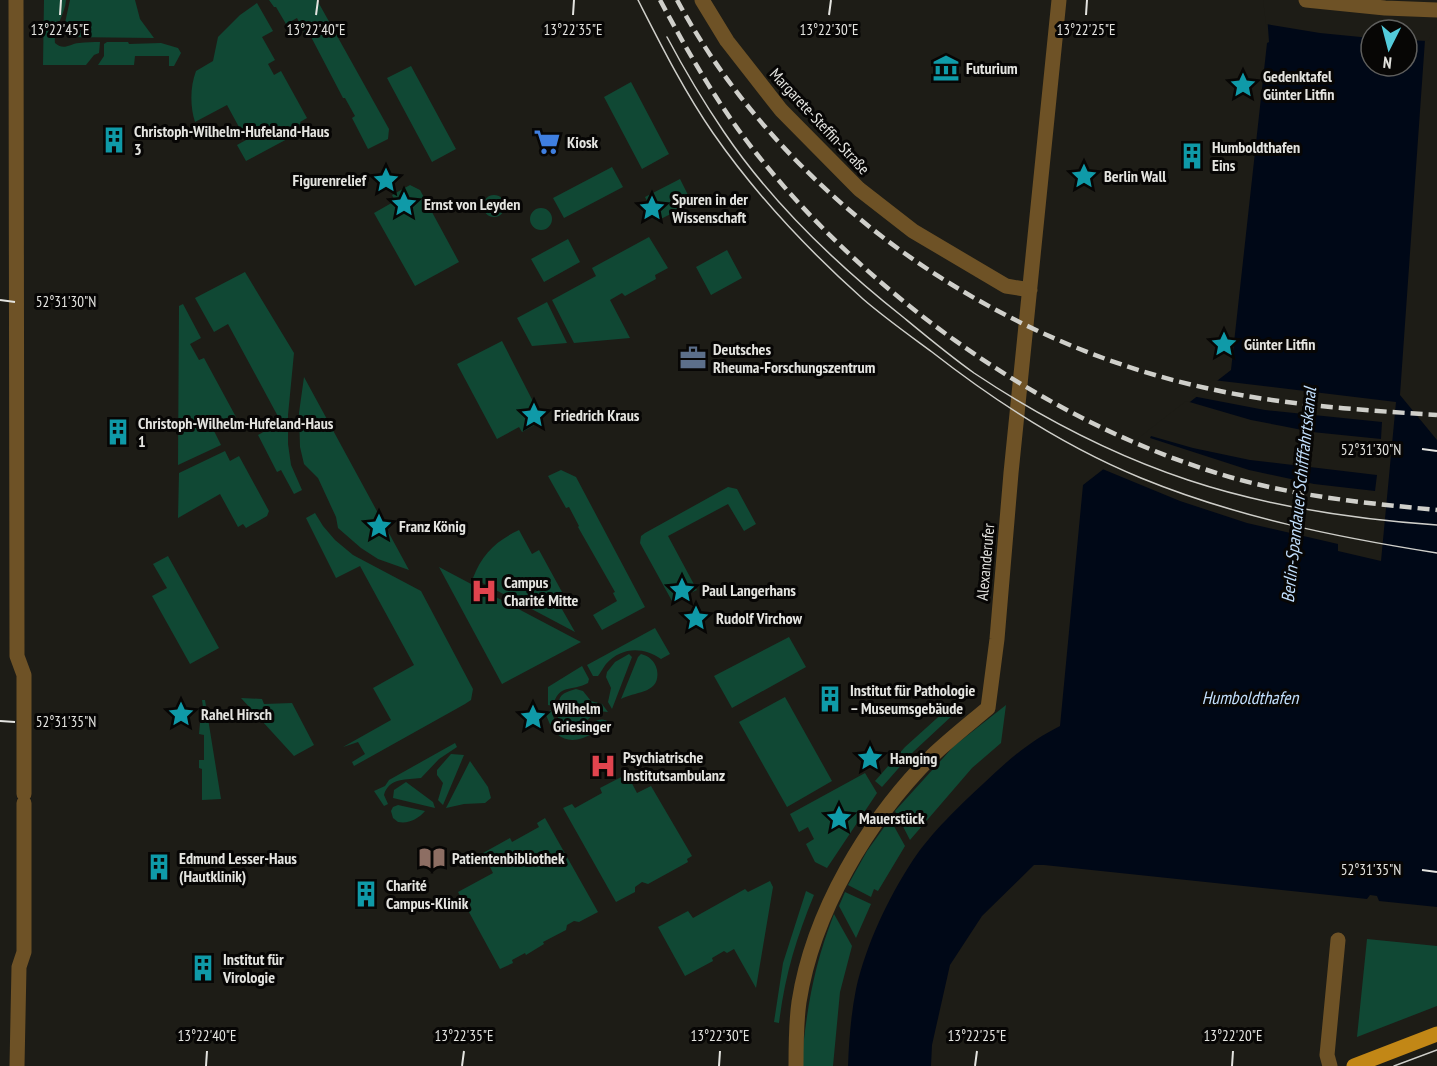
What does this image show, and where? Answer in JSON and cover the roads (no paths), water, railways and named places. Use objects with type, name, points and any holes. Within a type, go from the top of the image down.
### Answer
[{"type":"main road","points":[[1354,1066],[1437,1034]]},
{"type":"street","points":[[16,0],[17,656],[24,675],[24,952],[19,967],[17,1066]]},
{"type":"street","name":"Margarete-Steffin-Straße","points":[[702,0],[727,41],[781,110],[859,189],[913,231],[1006,286],[1030,290]]},
{"type":"street","name":"Alexanderufer","points":[[796,1066],[799,1002],[813,944],[835,893],[866,838],[887,807],[931,758],[988,708],[1059,0]]},
{"type":"street","points":[[1306,0],[1374,8],[1437,10]]},
{"type":"street","points":[[1330,1066],[1327,1055],[1338,940]]},
{"type":"water","name":"Humboldthafen","points":[[1266,0],[1437,0],[1425,40],[1400,395],[1437,440],[1437,907],[1379,901],[1377,896],[1370,895],[1367,899],[1034,865],[982,916],[950,965],[932,1045],[931,1066],[848,1066],[853,1008],[860,972],[879,922],[913,860],[946,820],[1002,766],[1039,738],[1060,726],[1083,485],[1231,370],[1267,43],[1269,42]]},
{"type":"tram line","points":[[638,0],[673,68],[702,117],[729,156],[802,241],[863,299],[1006,406],[1085,452],[1177,492],[1250,515],[1324,533],[1437,553]]},
{"type":"tram line","points":[[667,37],[724,132],[784,208],[878,297],[956,360],[999,389],[1078,434],[1132,459],[1188,480],[1280,505],[1374,519],[1437,525]]},
{"type":"tram line","points":[[1394,1066],[1437,1050]]},
{"type":"railway","points":[[660,0],[693,59],[729,116],[756,153],[801,206],[852,256],[907,304],[965,348],[1026,387],[1090,422],[1154,451],[1220,474],[1301,493],[1437,510]]},
{"type":"railway","points":[[677,0],[722,71],[774,137],[834,197],[900,250],[971,296],[1046,335],[1125,366],[1206,388],[1292,403],[1437,415]]},
{"type":"place","name":"Futurium","points":[[946,68]]},
{"type":"place","name":"Gedenktafel Günter Litfin","points":[[1243,85]]},
{"type":"place","name":"Christoph-Wilhelm-Hufeland-Haus 3","points":[[114,140]]},
{"type":"place","name":"Kiosk","points":[[547,142]]},
{"type":"place","name":"Humboldthafen Eins","points":[[1192,156]]},
{"type":"place","name":"Berlin Wall","points":[[1084,176]]},
{"type":"place","name":"Figurenrelief","points":[[386,180]]},
{"type":"place","name":"Ernst von Leyden","points":[[404,204]]},
{"type":"place","name":"Spuren in der Wissenschaft","points":[[652,208]]},
{"type":"place","name":"Günter Litfin","points":[[1224,344]]},
{"type":"place","name":"Deutsches Rheuma-Forschungszentrum","points":[[693,358]]},
{"type":"place","name":"Friedrich Kraus","points":[[534,415]]},
{"type":"place","name":"Christoph-Wilhelm-Hufeland-Haus 1","points":[[118,432]]},
{"type":"place","name":"Franz König","points":[[379,526]]},
{"type":"place","name":"Paul Langerhans","points":[[682,590]]},
{"type":"place","name":"Campus Charité Mitte","points":[[484,591]]},
{"type":"place","name":"Rudolf Virchow","points":[[696,618]]},
{"type":"place","name":"Institut für Pathologie – Museumsgebäude","points":[[830,699]]},
{"type":"place","name":"Rahel Hirsch","points":[[181,714]]},
{"type":"place","name":"Wilhelm Griesinger","points":[[533,717]]},
{"type":"place","name":"Hanging","points":[[870,758]]},
{"type":"place","name":"Psychiatrische Institutsambulanz","points":[[603,766]]},
{"type":"place","name":"Mauerstück","points":[[839,818]]},
{"type":"place","name":"Patientenbibliothek","points":[[432,858]]},
{"type":"place","name":"Edmund Lesser-Haus (Hautklinik)","points":[[159,867]]},
{"type":"place","name":"Charité Campus-Klinik","points":[[366,894]]},
{"type":"place","name":"Institut für Virologie","points":[[203,968]]},
{"type":"water label","name":"Berlin-Spandauer Schifffahrtskanal","points":[[1299,495]]}]
